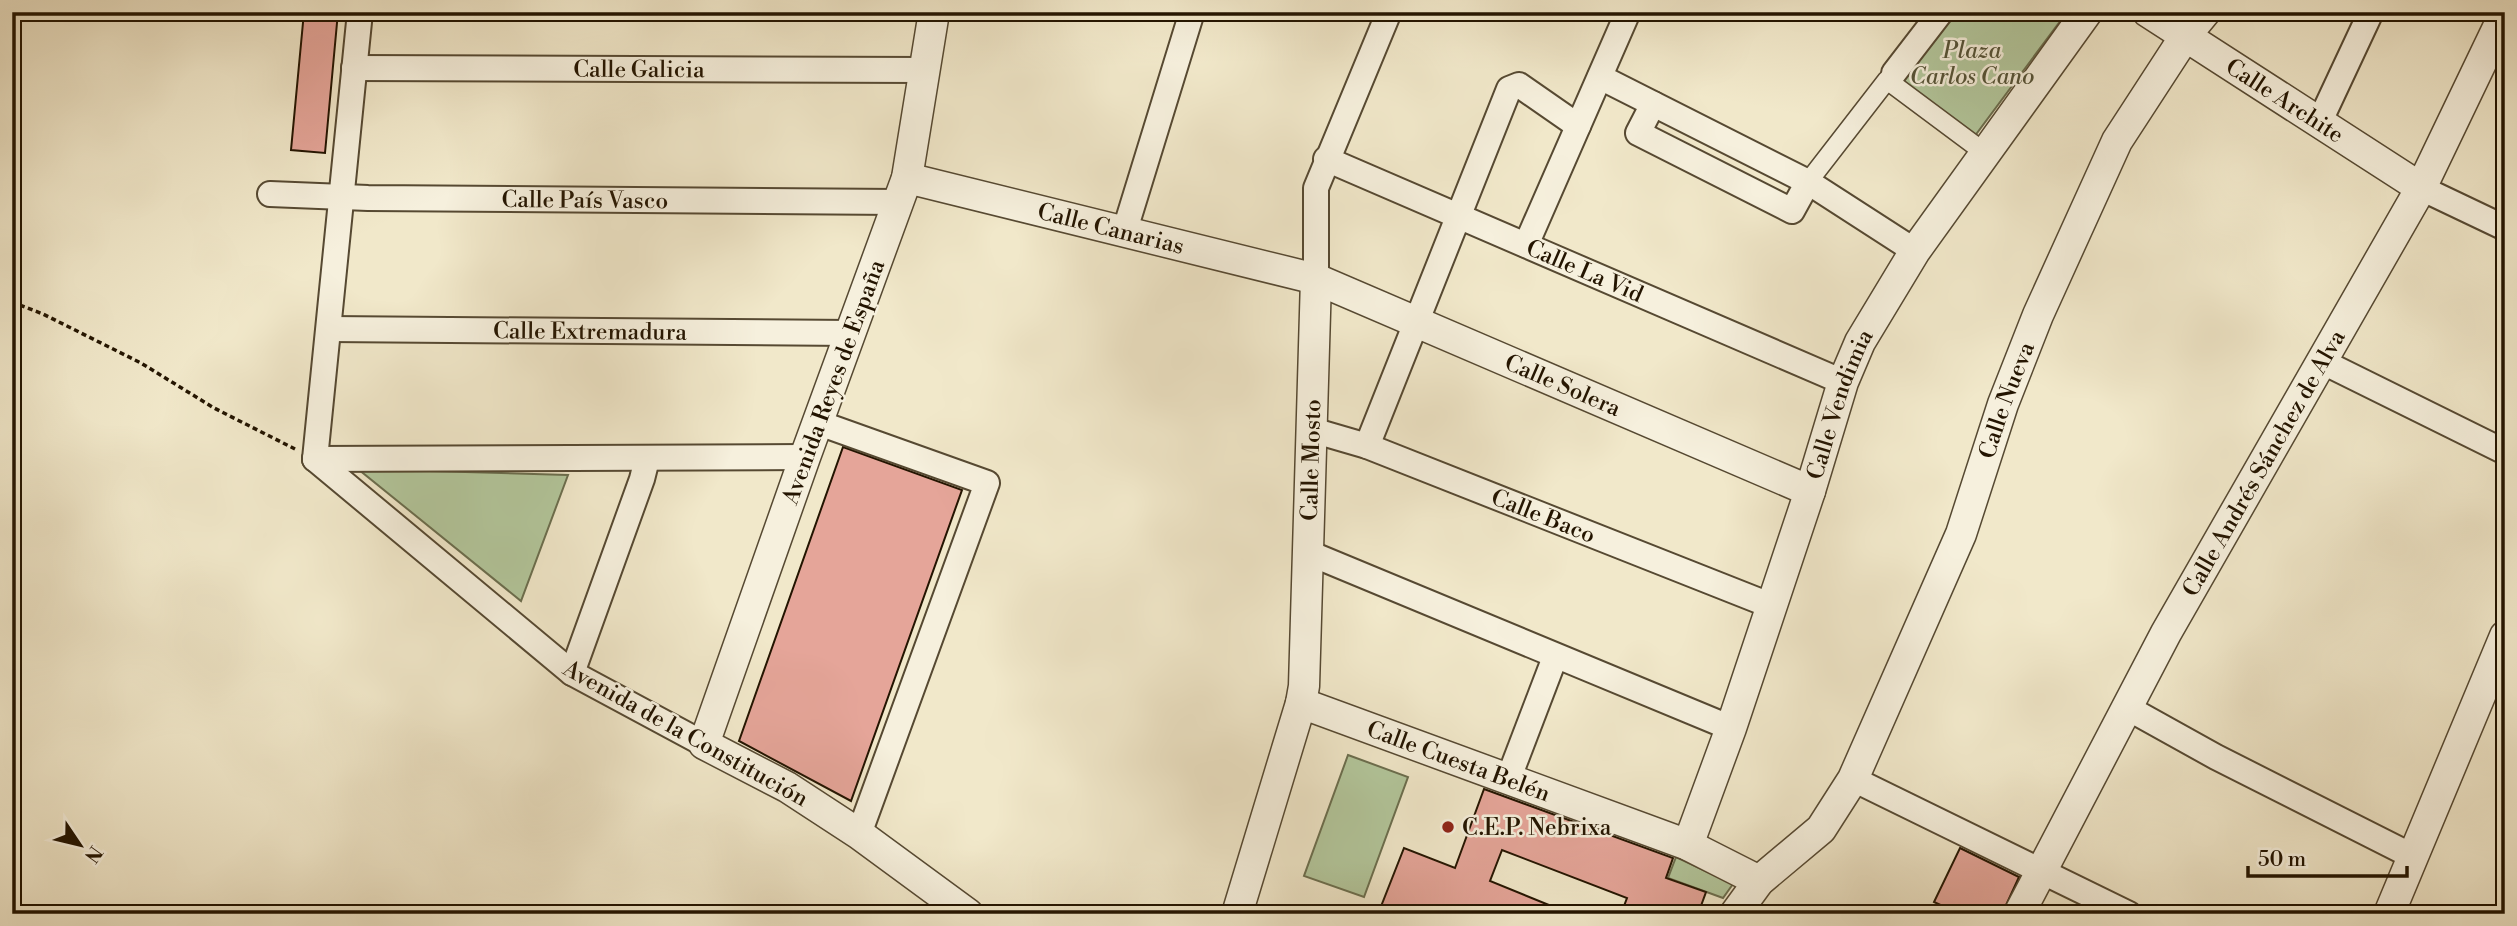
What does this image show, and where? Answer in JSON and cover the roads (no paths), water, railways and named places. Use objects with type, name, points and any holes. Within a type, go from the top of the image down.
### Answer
[{"type":"street","points":[[359,12],[315,459],[805,457]]},
{"type":"street","name":"Avenida Reyes de España","points":[[704,744],[903,190],[934,12]]},
{"type":"street","points":[[1124,233],[1192,12]]},
{"type":"street","name":"Calle Mosto","points":[[1237,914],[1304,686],[1316,188],[1389,12]]},
{"type":"street","points":[[1525,245],[1628,12]]},
{"type":"street","name":"Calle Vendimia","points":[[1688,845],[1772,606],[1843,382],[1860,342],[1915,251],[2087,12]]},
{"type":"street","name":"Calle Archite","points":[[2148,12],[2421,188]]},
{"type":"street","name":"Calle Nueva","points":[[1853,779],[1961,534],[2003,404],[2042,306],[2117,141],[2186,36],[2205,12]]},
{"type":"street","points":[[2320,121],[2371,12]]},
{"type":"street","points":[[1653,104],[1638,134],[1793,211],[1808,182],[1938,13]]},
{"type":"street","name":"Calle Andrés Sánchez de Alva","points":[[2019,914],[2126,707],[2421,188],[2505,13]]},
{"type":"street","name":"Calle Galicia","points":[[354,68],[925,70]]},
{"type":"street","points":[[1890,76],[1985,153]]},
{"type":"street","points":[[1600,77],[1808,182],[1915,251]]},
{"type":"street","points":[[1367,446],[1509,89],[1519,85],[1578,126]]},
{"type":"street","name":"Calle La Vid","points":[[1326,159],[1843,382]]},
{"type":"street","points":[[2421,188],[2505,228]]},
{"type":"street","name":"Calle Canarias","points":[[903,190],[1124,233],[1315,279]]},
{"type":"street","name":"Calle País Vasco","points":[[270,194],[341,197],[903,190]]},
{"type":"street","name":"Calle Solera","points":[[1315,279],[1810,491]]},
{"type":"street","name":"Calle Extremadura","points":[[329,329],[851,333]]},
{"type":"street","points":[[2323,362],[2505,452]]},
{"type":"street","points":[[819,422],[987,483],[859,834]]},
{"type":"street","name":"Calle Baco","points":[[1312,430],[1367,446],[1772,606]]},
{"type":"street","name":"Avenida de la Constitución","points":[[315,459],[572,673],[787,787],[859,834],[968,914]]},
{"type":"street","points":[[572,673],[647,459]]},
{"type":"street","points":[[1309,553],[1731,728]]},
{"type":"street","points":[[2389,914],[2505,636]]},
{"type":"street","points":[[1508,780],[1555,657]]},
{"type":"street","name":"Calle Cuesta Belén","points":[[1301,703],[1688,845],[1759,881]]},
{"type":"street","points":[[2126,707],[2216,757],[2412,856]]},
{"type":"street","points":[[1735,914],[1759,881],[1821,829],[1853,779],[2129,914]]},
{"type":"place","name":"C.E.P. Nebrixa","points":[[1448,827]]},
{"type":"park label","name":"Plaza Carlos Cano","points":[[1972,63]]}]
